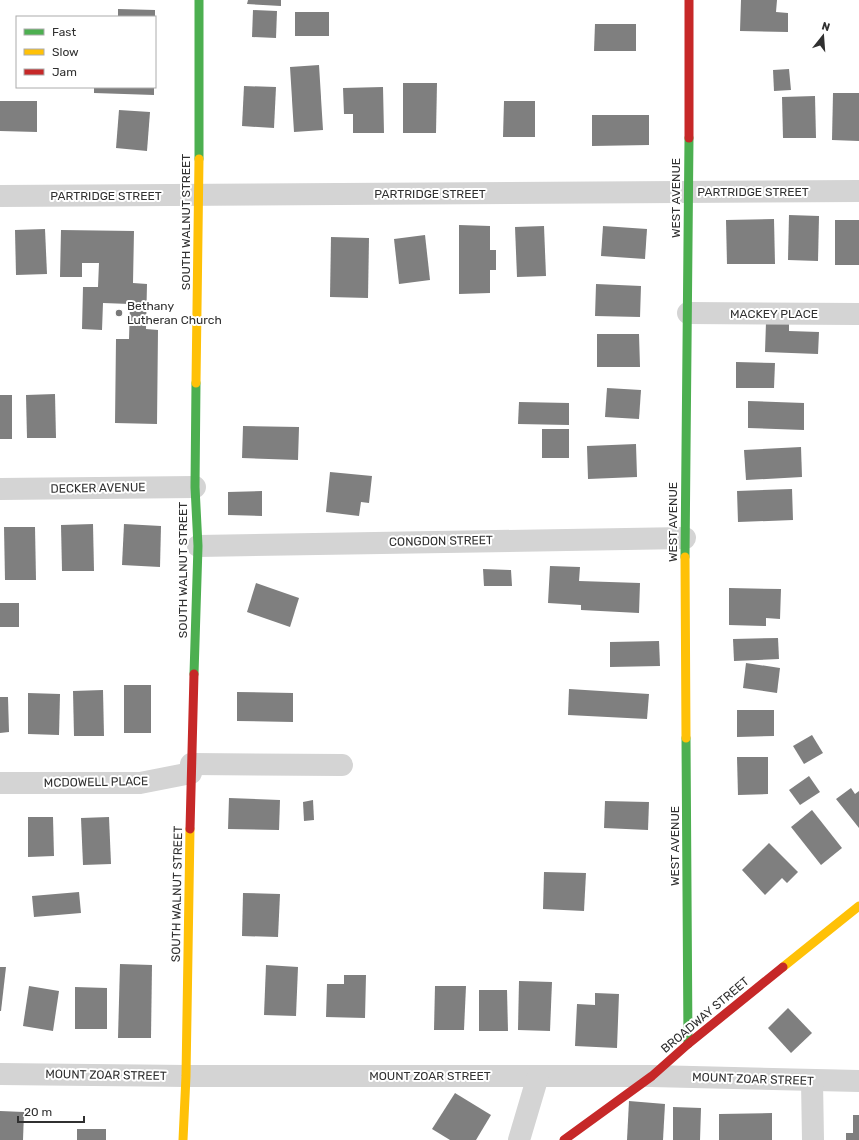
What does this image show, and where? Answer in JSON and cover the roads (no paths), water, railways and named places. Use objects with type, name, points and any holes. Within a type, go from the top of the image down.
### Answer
[{"type":"street","name":"SOUTH WALNUT STREET","points":[[183,1140],[186,1076],[191,769],[198,546],[195,487],[199,196],[199,0]]},
{"type":"street","name":"WEST AVENUE","points":[[688,1044],[685,538],[688,313],[689,0]]},
{"type":"street","name":"PARTRIDGE STREET","points":[[0,196],[859,191]]},
{"type":"street","name":"MACKEY PLACE","points":[[688,313],[859,314]]},
{"type":"street","name":"DECKER AVENUE","points":[[0,489],[195,487]]},
{"type":"street","name":"CONGDON STREET","points":[[198,546],[685,538]]},
{"type":"street","name":"MCDOWELL PLACE","points":[[0,783],[140,783],[191,769],[342,765]]},
{"type":"street","name":"BROADWAY STREET","points":[[564,1140],[652,1076],[688,1044],[859,906]]},
{"type":"street","name":"MOUNT ZOAR STREET","points":[[0,1074],[186,1076],[652,1076],[859,1081]]},
{"type":"street","points":[[519,1140],[538,1076]]},
{"type":"street","points":[[812,1081],[813,1140]]},
{"type":"place","name":"Bethany Lutheran Church","points":[[119,313]]}]
